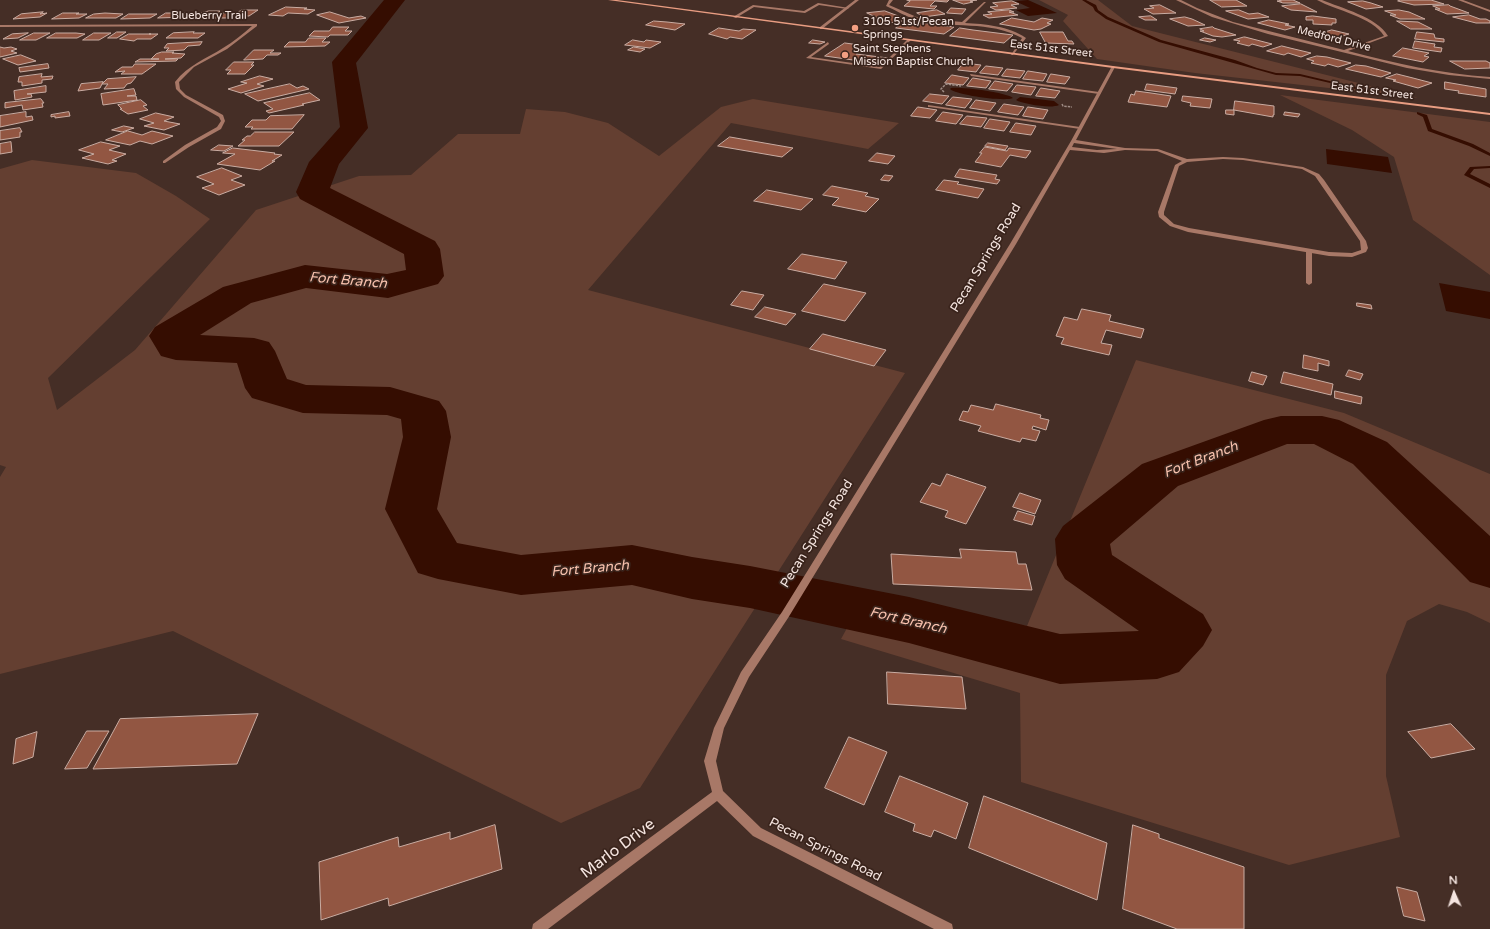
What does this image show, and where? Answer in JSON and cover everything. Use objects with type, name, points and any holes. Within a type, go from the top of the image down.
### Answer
[{"type":"main road","name":"East 51st Street","points":[[610,0],[1012,54],[1490,114]]},
{"type":"street","points":[[821,28],[857,0]]},
{"type":"street","points":[[891,0],[887,5],[917,18],[1017,32],[1024,38],[1012,54]]},
{"type":"street","name":"Medford Drive","points":[[1178,0],[1202,12],[1229,22],[1344,51],[1448,73],[1490,78]]},
{"type":"street","points":[[1319,0],[1372,22],[1386,32],[1386,36],[1380,39],[1344,51]]},
{"type":"street","points":[[1460,0],[1490,11]]},
{"type":"street","points":[[962,24],[985,3]]},
{"type":"street","points":[[735,17],[753,6],[805,12],[818,4],[847,8]]},
{"type":"street","name":"Blueberry Trail","points":[[0,26],[256,25],[225,49],[183,73],[177,82],[178,89],[186,96],[221,116],[223,121],[219,128],[187,146],[165,162]]},
{"type":"street","points":[[828,43],[808,58],[881,68],[910,40]]},
{"type":"street","name":"Pecan Springs Road","points":[[948,929],[757,832],[718,794],[710,761],[719,728],[745,676],[785,614],[1013,244],[1073,141],[1113,67]]},
{"type":"street","points":[[971,75],[1099,93]]},
{"type":"street","points":[[930,106],[1080,128]]},
{"type":"street","points":[[1073,141],[1125,149],[1158,150],[1186,161]]},
{"type":"street","points":[[1069,148],[1102,152],[1113,152],[1125,149]]},
{"type":"street","points":[[1206,158],[1243,159],[1296,166],[1317,175],[1363,241],[1365,248],[1364,251],[1352,255],[1329,254],[1188,230],[1172,225],[1165,221],[1161,216],[1161,212],[1177,165],[1186,161],[1206,158]]},
{"type":"street","points":[[1309,250],[1309,283]]},
{"type":"street","name":"Marlo Drive","points":[[538,929],[718,794]]},
{"type":"shaded area","points":[[1028,0],[1057,13],[1028,16],[1016,10],[1030,8],[1015,1]]},
{"type":"shaded area","points":[[1039,0],[1098,0],[1132,26],[1418,98],[1195,73],[1097,59],[1063,21],[1068,15]]},
{"type":"shaded area","points":[[950,89],[983,90],[1013,98],[1001,99],[961,94]]},
{"type":"shaded area","points":[[1280,95],[1490,122],[1490,275],[1413,220],[1394,157],[1352,130]]},
{"type":"shaded area","points":[[1020,97],[1054,101],[1059,105],[1044,106],[1016,100]]},
{"type":"shaded area","points":[[753,99],[899,123],[868,149],[731,123],[588,290],[905,373],[640,788],[561,823],[173,631],[0,674],[0,477],[6,467],[0,465],[0,169],[32,160],[136,173],[176,196],[210,219],[48,378],[57,410],[135,350],[256,210],[359,176],[411,175],[458,134],[520,134],[526,109],[565,112],[608,123],[659,156],[721,107]]},
{"type":"shaded area","points":[[1326,149],[1388,157],[1392,173],[1327,164]]},
{"type":"shaded area","points":[[1439,283],[1490,292],[1490,319],[1446,311]]},
{"type":"shaded area","points":[[1136,360],[1344,413],[1490,474],[1490,623],[1467,612],[1439,604],[1407,621],[1386,675],[1386,776],[1400,837],[1289,865],[1021,782],[1020,693],[841,639],[864,597],[1027,626]]},
{"type":"building","points":[[907,0],[949,0],[947,2],[935,1],[930,6],[937,6],[934,9],[904,6],[910,1]]},
{"type":"building","points":[[953,0],[977,0],[964,4]]},
{"type":"building","points":[[1210,0],[1236,0],[1247,6],[1222,7]]},
{"type":"building","points":[[1279,0],[1293,0],[1300,3],[1283,3],[1277,1],[1281,1]]},
{"type":"building","points":[[1431,0],[1444,4],[1414,5],[1398,1]]},
{"type":"building","points":[[1012,1],[1019,4],[1011,5],[1017,8],[996,10],[990,7],[998,6],[993,3]]},
{"type":"building","points":[[1363,1],[1383,7],[1366,9],[1348,2]]},
{"type":"building","points":[[1301,4],[1317,12],[1291,10],[1282,6]]},
{"type":"building","points":[[1160,5],[1176,13],[1153,14],[1144,9],[1154,8],[1150,6]]},
{"type":"building","points":[[1449,5],[1469,13],[1447,14],[1435,9],[1440,9],[1433,6]]},
{"type":"building","points":[[286,7],[315,10],[308,14],[288,13],[283,16],[269,15]]},
{"type":"building","points":[[951,8],[966,9],[962,14],[947,13]]},
{"type":"building","points":[[242,10],[258,10],[249,16],[232,16]]},
{"type":"building","points":[[937,10],[945,14],[924,17],[917,13]]},
{"type":"building","points":[[1009,10],[1014,12],[1009,12],[1018,15],[989,18],[983,15],[992,14],[988,12]]},
{"type":"building","points":[[1239,10],[1249,14],[1258,13],[1269,17],[1248,19],[1226,11]]},
{"type":"building","points":[[1399,10],[1409,12],[1425,19],[1400,19],[1390,15],[1396,15],[1385,11]]},
{"type":"building","points":[[220,11],[218,13],[233,13],[226,18],[193,18],[201,13]]},
{"type":"building","points":[[885,11],[901,17],[895,18],[902,21],[881,24],[874,20],[880,19],[867,13]]},
{"type":"building","points":[[43,12],[40,14],[47,13],[40,17],[13,19],[21,14]]},
{"type":"building","points":[[330,12],[349,18],[361,16],[366,18],[339,23],[317,15]]},
{"type":"building","points":[[63,13],[87,14],[79,18],[52,19]]},
{"type":"building","points":[[166,13],[194,13],[187,17],[158,18]]},
{"type":"building","points":[[94,14],[123,14],[116,18],[86,18]]},
{"type":"building","points":[[129,14],[157,14],[150,18],[121,19]]},
{"type":"building","points":[[1469,15],[1480,19],[1486,19],[1490,21],[1490,23],[1476,23],[1453,17]]},
{"type":"building","points":[[1151,16],[1157,20],[1145,20],[1139,17]]},
{"type":"building","points":[[1313,16],[1336,19],[1336,23],[1332,23],[1332,25],[1313,24],[1313,20],[1306,20],[1306,17]]},
{"type":"building","points":[[1185,17],[1205,25],[1188,26],[1170,19]]},
{"type":"building","points":[[1012,18],[1034,22],[1042,18],[1053,20],[1047,23],[1051,24],[1041,29],[1034,30],[1000,24]]},
{"type":"building","points":[[1269,20],[1289,24],[1285,25],[1295,27],[1285,30],[1258,23]]},
{"type":"building","points":[[654,21],[685,24],[675,30],[646,25]]},
{"type":"building","points":[[906,21],[954,27],[944,34],[896,28]]},
{"type":"building","points":[[1397,21],[1418,22],[1432,29],[1411,29]]},
{"type":"building","points":[[333,27],[349,27],[345,31],[352,31],[348,35],[330,35],[328,37],[309,36],[314,31],[329,31]]},
{"type":"building","points":[[1213,27],[1236,35],[1222,37],[1213,36],[1200,31],[1204,31],[1200,29]]},
{"type":"building","points":[[719,28],[739,31],[743,29],[756,30],[742,39],[730,37],[727,39],[709,34]]},
{"type":"building","points":[[960,28],[1013,35],[1004,43],[950,36]]},
{"type":"building","points":[[1332,30],[1349,34],[1329,40],[1312,36]]},
{"type":"building","points":[[117,32],[126,32],[117,38],[108,38]]},
{"type":"building","points":[[194,32],[193,33],[205,33],[198,38],[166,38],[173,33]]},
{"type":"building","points":[[1040,32],[1063,32],[1068,41],[1072,41],[1074,44],[1046,43]]},
{"type":"building","points":[[1417,32],[1434,34],[1435,38],[1444,39],[1444,42],[1415,39]]},
{"type":"building","points":[[28,33],[18,38],[3,39],[12,34]]},
{"type":"building","points":[[34,33],[50,33],[36,40],[20,40]]},
{"type":"building","points":[[56,33],[85,34],[77,38],[47,38]]},
{"type":"building","points":[[94,33],[111,33],[99,40],[83,40]]},
{"type":"building","points":[[129,34],[158,34],[151,39],[137,39],[134,41],[120,39]]},
{"type":"building","points":[[1244,37],[1272,44],[1263,47],[1252,44],[1249,46],[1237,43],[1240,41],[1234,40]]},
{"type":"building","points":[[309,38],[326,38],[322,42],[330,42],[325,46],[284,47],[289,42],[305,42]]},
{"type":"building","points":[[1205,38],[1216,40],[1210,42],[1200,40]]},
{"type":"building","points":[[633,40],[644,42],[646,40],[661,42],[650,48],[625,45]]},
{"type":"building","points":[[813,40],[825,42],[820,44],[809,43]]},
{"type":"building","points":[[1415,41],[1435,44],[1434,47],[1442,48],[1441,52],[1413,48]]},
{"type":"building","points":[[202,42],[200,45],[188,46],[184,50],[166,51],[169,48],[164,48],[167,44]]},
{"type":"building","name":"Saint Stephens Mission Baptist Church","points":[[845,43],[867,46],[856,54],[888,58],[879,65],[868,63],[866,65],[857,63],[860,61],[825,56]]},
{"type":"building","points":[[1282,46],[1311,53],[1301,57],[1288,53],[1284,55],[1267,51]]},
{"type":"building","points":[[0,47],[11,47],[17,49],[11,51],[17,53],[0,57]]},
{"type":"building","points":[[634,47],[645,49],[640,52],[628,50]]},
{"type":"building","points":[[1403,48],[1429,53],[1424,56],[1429,57],[1423,62],[1393,56]]},
{"type":"building","points":[[254,50],[274,50],[270,53],[281,53],[278,55],[267,55],[263,59],[244,60]]},
{"type":"building","points":[[162,52],[185,54],[181,58],[165,59],[178,59],[176,61],[135,62],[140,59],[151,59],[156,54]]},
{"type":"building","points":[[21,55],[36,61],[18,65],[3,59]]},
{"type":"building","points":[[1317,56],[1351,63],[1338,67],[1328,64],[1325,66],[1311,63],[1314,61],[1307,59]]},
{"type":"building","points":[[1450,61],[1486,61],[1490,63],[1490,68],[1465,69]]},
{"type":"building","points":[[234,62],[254,62],[251,65],[254,65],[245,74],[227,74],[231,70],[226,70]]},
{"type":"building","points":[[964,63],[981,65],[976,72],[958,70]]},
{"type":"building","points":[[48,64],[49,68],[20,72],[19,68]]},
{"type":"building","points":[[135,64],[156,64],[142,74],[121,74],[125,71],[115,72],[122,67],[132,67]]},
{"type":"building","points":[[1356,65],[1366,66],[1391,73],[1381,77],[1346,69]]},
{"type":"building","points":[[986,66],[1003,68],[998,75],[980,73]]},
{"type":"building","points":[[1007,69],[1025,71],[1020,78],[1002,76]]},
{"type":"building","points":[[1028,71],[1047,74],[1043,81],[1023,79]]},
{"type":"building","points":[[42,74],[41,77],[53,76],[52,79],[42,80],[42,83],[22,86],[22,82],[18,82],[19,77]]},
{"type":"building","points":[[1051,74],[1070,77],[1065,84],[1047,82]]},
{"type":"building","points":[[1397,74],[1432,83],[1418,88],[1386,78]]},
{"type":"building","points":[[952,75],[969,78],[963,85],[945,83]]},
{"type":"building","points":[[260,76],[273,79],[257,84],[264,86],[241,93],[228,89],[247,83],[241,82]]},
{"type":"building","points":[[136,77],[124,88],[104,89],[108,84],[102,84],[107,79]]},
{"type":"building","points":[[973,78],[991,81],[986,88],[967,86]]},
{"type":"building","points":[[995,81],[1013,84],[1007,91],[989,89]]},
{"type":"building","points":[[103,82],[100,88],[78,91],[81,84]]},
{"type":"building","points":[[1445,82],[1486,89],[1486,97],[1458,93],[1459,91],[1445,89]]},
{"type":"building","points":[[290,84],[297,88],[303,86],[309,89],[258,101],[245,94]]},
{"type":"building","points":[[1147,84],[1177,88],[1175,94],[1145,90]]},
{"type":"building","points":[[1017,85],[1036,87],[1031,95],[1012,92]]},
{"type":"building","points":[[46,86],[46,92],[27,94],[31,94],[32,97],[15,100],[14,91]]},
{"type":"building","points":[[1041,88],[1060,91],[1055,98],[1036,96]]},
{"type":"building","points":[[134,89],[136,95],[127,96],[136,96],[137,100],[103,105],[101,94]]},
{"type":"building","points":[[1136,91],[1171,96],[1167,107],[1128,102],[1131,94],[1134,95]]},
{"type":"building","points":[[310,93],[320,100],[269,113],[266,111],[273,109],[264,103]]},
{"type":"building","points":[[930,94],[949,96],[942,104],[923,101]]},
{"type":"building","points":[[1183,96],[1212,99],[1210,108],[1190,106],[1191,103],[1182,101]]},
{"type":"building","points":[[953,97],[972,99],[965,108],[946,105]]},
{"type":"building","points":[[41,99],[44,103],[42,103],[43,107],[23,110],[22,105],[5,108],[5,103]]},
{"type":"building","points":[[141,100],[147,105],[143,106],[148,110],[128,114],[120,109],[122,109],[118,105]]},
{"type":"building","points":[[976,100],[996,103],[990,111],[970,108]]},
{"type":"building","points":[[1235,101],[1274,106],[1274,115],[1273,117],[1234,110]]},
{"type":"building","points":[[1004,104],[1024,107],[1018,115],[998,112]]},
{"type":"building","points":[[918,107],[937,110],[930,118],[911,116]]},
{"type":"building","points":[[1028,107],[1048,110],[1043,119],[1023,116]]},
{"type":"building","points":[[1226,110],[1234,110],[1234,115],[1226,114]]},
{"type":"building","points":[[26,112],[26,117],[32,116],[33,120],[0,127],[0,116]]},
{"type":"building","points":[[69,112],[70,116],[55,118],[55,116],[51,117],[51,115]]},
{"type":"building","points":[[943,112],[963,115],[956,124],[936,121]]},
{"type":"building","points":[[1285,112],[1300,114],[1298,117],[1284,115]]},
{"type":"building","points":[[156,113],[174,117],[164,121],[180,124],[164,130],[144,126],[154,123],[140,119]]},
{"type":"building","points":[[304,115],[292,129],[251,129],[253,127],[245,127],[252,120],[266,120],[270,116]]},
{"type":"building","points":[[967,116],[987,118],[981,127],[960,124]]},
{"type":"building","points":[[990,119],[1010,122],[1004,131],[984,128]]},
{"type":"building","points":[[1016,123],[1036,126],[1031,135],[1010,132]]},
{"type":"building","points":[[124,126],[134,128],[122,132],[112,130]]},
{"type":"building","points":[[20,128],[22,132],[20,132],[20,137],[0,140],[0,131]]},
{"type":"building","points":[[128,131],[142,135],[152,131],[173,136],[152,144],[140,141],[130,145],[106,140]]},
{"type":"building","points":[[255,132],[294,132],[279,146],[238,146],[245,140],[242,140]]},
{"type":"building","points":[[730,137],[793,148],[782,157],[718,146]]},
{"type":"building","points":[[11,142],[12,152],[0,154],[0,144]]},
{"type":"building","points":[[101,142],[120,146],[109,150],[126,154],[112,160],[117,161],[108,164],[82,158],[94,154],[79,150]]},
{"type":"building","points":[[988,143],[1008,146],[1005,150],[985,146]]},
{"type":"building","points":[[219,145],[233,146],[224,151],[211,150]]},
{"type":"building","points":[[985,147],[1007,151],[1009,148],[1031,151],[1026,158],[1010,155],[1001,167],[975,162]]},
{"type":"building","points":[[233,148],[282,155],[260,170],[217,164],[235,154],[223,153]]},
{"type":"building","points":[[877,153],[895,156],[888,164],[869,161]]},
{"type":"building","points":[[222,168],[242,176],[231,180],[245,185],[219,195],[202,188],[214,184],[197,177]]},
{"type":"building","points":[[960,169],[997,175],[995,179],[1000,180],[997,184],[955,177]]},
{"type":"building","points":[[885,175],[893,176],[889,181],[881,180]]},
{"type":"building","points":[[944,180],[959,182],[957,184],[984,189],[978,198],[936,190]]},
{"type":"building","points":[[832,186],[868,193],[865,196],[879,199],[866,212],[832,205],[839,198],[823,195]]},
{"type":"building","points":[[767,190],[813,199],[801,210],[754,201]]},
{"type":"building","points":[[802,254],[847,262],[835,279],[788,269]]},
{"type":"building","points":[[824,284],[866,293],[845,321],[802,311]]},
{"type":"building","points":[[742,291],[764,295],[753,310],[731,305]]},
{"type":"building","points":[[1357,303],[1371,305],[1372,309],[1357,306]]},
{"type":"building","points":[[765,307],[796,314],[786,325],[755,317]]},
{"type":"building","points":[[1082,309],[1111,315],[1109,321],[1144,329],[1141,338],[1106,330],[1101,343],[1112,345],[1109,355],[1061,344],[1064,338],[1056,336],[1064,317],[1077,320]]},
{"type":"building","points":[[823,334],[886,350],[874,366],[810,349]]},
{"type":"building","points":[[1304,355],[1329,361],[1329,366],[1318,363],[1318,371],[1303,368]]},
{"type":"building","points":[[1349,370],[1363,374],[1360,380],[1346,376]]},
{"type":"building","points":[[1252,372],[1267,376],[1263,385],[1249,381]]},
{"type":"building","points":[[1284,372],[1333,384],[1331,395],[1281,383]]},
{"type":"building","points":[[1335,391],[1362,397],[1361,404],[1335,398]]},
{"type":"building","points":[[996,404],[1041,415],[1040,418],[1049,420],[1046,430],[1033,426],[1032,429],[1040,431],[1036,441],[1022,438],[1020,442],[978,431],[981,426],[959,420],[963,411],[968,412],[971,405],[993,410]]},
{"type":"building","points":[[947,474],[986,487],[966,524],[945,517],[948,511],[920,502],[932,483],[940,486]]},
{"type":"building","points":[[1020,493],[1041,500],[1035,514],[1013,507]]},
{"type":"building","points":[[1018,511],[1035,516],[1032,525],[1014,520]]},
{"type":"building","points":[[960,549],[1016,552],[1018,564],[1026,564],[1032,590],[893,584],[891,554],[961,558]]},
{"type":"building","points":[[887,672],[962,677],[966,709],[888,704]]},
{"type":"building","points":[[258,714],[237,764],[93,769],[120,719]]},
{"type":"building","points":[[1451,724],[1475,749],[1431,758],[1408,732]]},
{"type":"building","points":[[87,731],[109,731],[87,768],[65,769]]},
{"type":"building","points":[[37,732],[33,757],[13,764],[16,739]]},
{"type":"building","points":[[849,737],[887,752],[864,805],[825,788]]},
{"type":"building","points":[[900,776],[968,803],[956,839],[934,830],[931,837],[913,831],[915,824],[885,812]]},
{"type":"building","points":[[984,796],[1107,843],[1097,900],[969,848]]},
{"type":"building","points":[[495,825],[502,869],[389,906],[388,898],[321,920],[319,862],[398,837],[399,847],[450,832],[450,839]]},
{"type":"building","points":[[1133,825],[1159,834],[1159,838],[1244,867],[1244,929],[1177,929],[1123,909]]},
{"type":"building","points":[[1397,887],[1417,892],[1425,921],[1404,916]]},
{"type":"waterway","name":"Fort Branch","points":[[395,0],[344,62],[354,128],[324,162],[312,192],[422,249],[425,276],[388,286],[305,276],[237,295],[170,336],[176,347],[254,351],[268,388],[303,399],[390,401],[423,411],[427,437],[411,509],[438,559],[521,575],[632,565],[692,578],[750,587],[909,620],[1060,659],[1157,655],[1182,630],[1085,565],[1082,539],[1160,475],[1281,430],[1322,430],[1370,453],[1490,568]]},
{"type":"waterway","points":[[1084,0],[1095,6],[1096,10],[1107,18],[1160,41],[1276,74],[1300,75],[1382,94]]},
{"type":"waterway","points":[[1419,113],[1425,116],[1430,130],[1471,145],[1490,155]]},
{"type":"waterway","points":[[1490,167],[1472,168],[1467,175],[1490,186]]},
{"type":"place","name":"3105 51st/Pecan Springs","points":[[855,28]]},
{"type":"place","name":"Saint Stephens Mission Baptist Church","points":[[845,55]]}]
